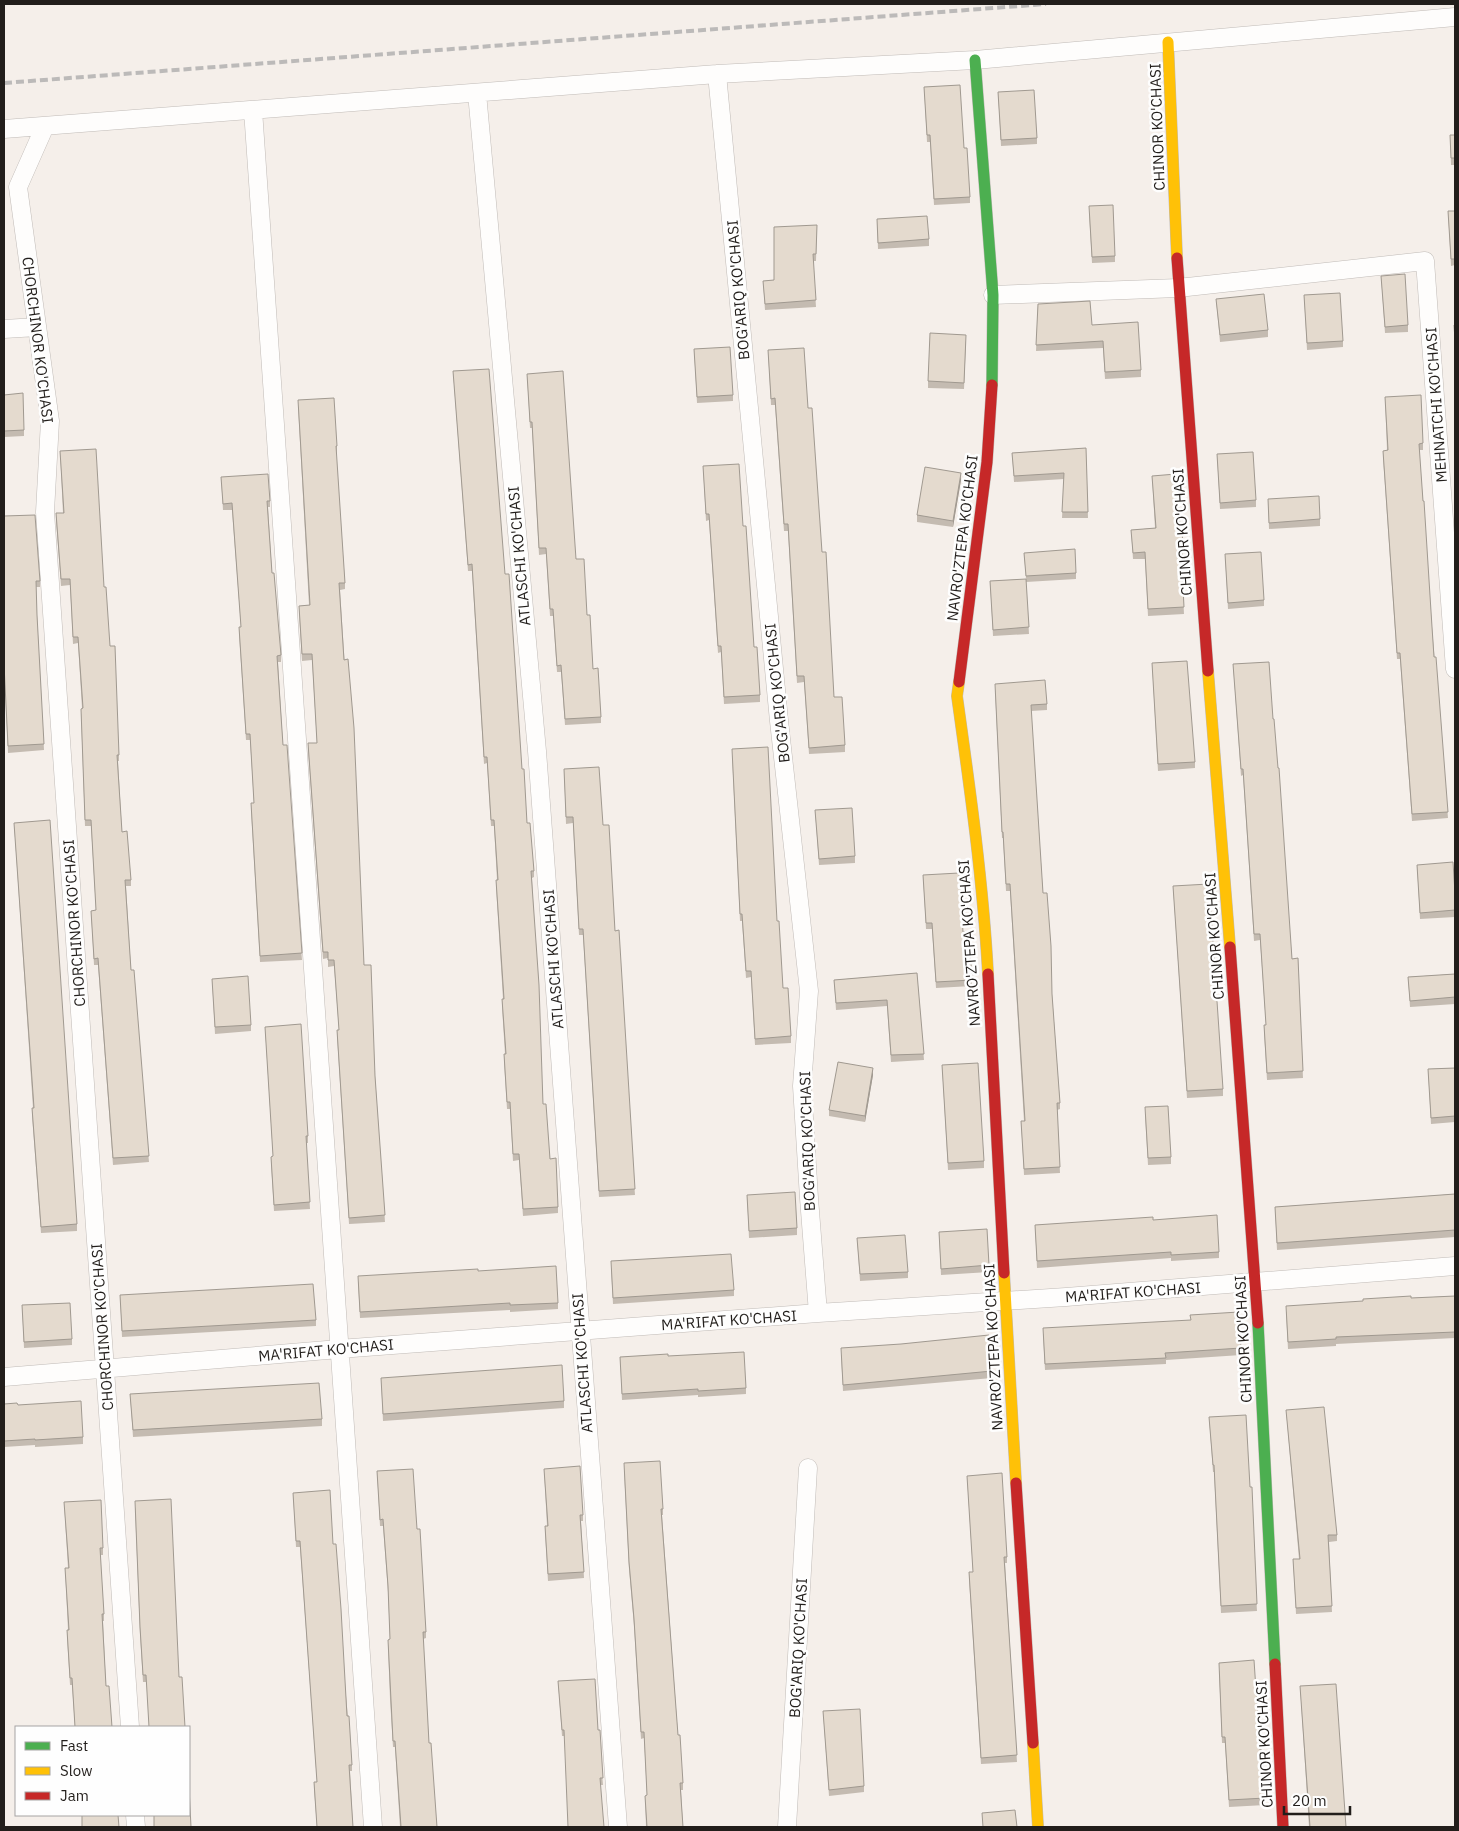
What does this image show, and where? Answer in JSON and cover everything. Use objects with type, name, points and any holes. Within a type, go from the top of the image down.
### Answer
[{"type":"street","points":[[4,129],[718,74],[975,60],[1455,17]]},
{"type":"street","name":"CHINOR KO'CHASI","points":[[1168,42],[1178,288],[1256,1282],[1283,1827]]},
{"type":"street","name":"NAVRO'ZTEPA KO'CHASI","points":[[975,60],[992,295],[992,399],[987,462],[957,696],[985,917],[1005,1301],[1038,1827]]},
{"type":"street","name":"BOG'ARIQ KO'CHASI","points":[[718,74],[779,721],[809,992],[802,1086],[808,1198],[818,1313]]},
{"type":"street","name":"ATLASCHI KO'CHASI","points":[[477,92],[537,751],[579,1330],[618,1827]]},
{"type":"street","points":[[253,110],[373,1827]]},
{"type":"street","name":"CHORCHINOR KO'CHASI","points":[[45,126],[18,188],[50,421],[45,512],[130,1726]]},
{"type":"street","name":"MEHNATCHI KO'CHASI","points":[[1178,288],[1425,261],[1455,669]]},
{"type":"street","points":[[992,295],[1178,288]]},
{"type":"street","points":[[4,329],[37,327]]},
{"type":"street","name":"MA'RIFAT KO'CHASI","points":[[4,1377],[579,1330],[1005,1301],[1455,1266]]},
{"type":"street","name":"BOG'ARIQ KO'CHASI","points":[[788,1827],[808,1468]]},
{"type":"building","points":[[960,85],[964,148],[967,148],[970,197],[934,199],[930,135],[927,135],[924,87]]},
{"type":"building","points":[[1034,90],[1037,138],[1001,140],[998,92]]},
{"type":"building","points":[[1450,135],[1455,135],[1455,158],[1451,158]]},
{"type":"building","points":[[1113,205],[1115,256],[1092,257],[1089,206]]},
{"type":"building","points":[[1448,211],[1455,211],[1455,259],[1451,259]]},
{"type":"building","points":[[927,216],[929,239],[878,243],[877,219]]},
{"type":"building","points":[[817,225],[816,254],[813,254],[816,300],[765,304],[763,281],[774,280],[774,227]]},
{"type":"building","points":[[1405,274],[1408,325],[1385,327],[1381,276]]},
{"type":"building","points":[[1340,293],[1343,341],[1307,343],[1304,295]]},
{"type":"building","points":[[1264,294],[1268,330],[1220,335],[1216,299]]},
{"type":"building","points":[[1090,301],[1092,325],[1138,322],[1141,370],[1105,372],[1103,341],[1036,345],[1038,304]]},
{"type":"building","points":[[930,333],[966,335],[964,383],[928,381]]},
{"type":"building","points":[[730,347],[733,395],[697,397],[694,349]]},
{"type":"building","points":[[804,348],[808,408],[812,408],[822,552],[826,552],[834,697],[842,697],[845,745],[809,748],[804,676],[797,676],[788,524],[784,524],[775,398],[771,399],[768,350]]},
{"type":"building","points":[[489,369],[505,574],[509,574],[522,769],[524,769],[527,823],[530,823],[534,871],[531,871],[539,985],[543,1104],[546,1104],[550,1159],[556,1158],[558,1207],[523,1209],[519,1154],[513,1154],[510,1102],[507,1102],[502,999],[504,999],[494,820],[491,820],[487,757],[484,757],[472,564],[468,565],[453,371]]},
{"type":"building","points":[[563,371],[576,559],[584,559],[587,615],[590,615],[593,669],[598,668],[601,717],[565,719],[561,665],[557,666],[553,609],[550,609],[546,548],[539,548],[532,422],[530,422],[527,374]]},
{"type":"building","points":[[23,393],[24,430],[4,431],[4,395]]},
{"type":"building","points":[[1421,395],[1423,443],[1419,444],[1434,657],[1436,657],[1448,812],[1412,814],[1400,653],[1397,653],[1383,451],[1388,450],[1385,397]]},
{"type":"building","points":[[334,398],[345,583],[339,583],[344,660],[348,659],[354,728],[364,965],[371,965],[375,1076],[385,1215],[349,1218],[334,960],[328,960],[328,952],[323,952],[308,743],[317,743],[312,654],[302,654],[299,606],[310,605],[298,400]]},
{"type":"building","points":[[1086,448],[1088,512],[1062,512],[1064,473],[1014,476],[1012,453]]},
{"type":"building","points":[[96,449],[104,587],[106,587],[110,646],[115,646],[119,755],[117,755],[122,832],[127,831],[131,880],[125,880],[131,970],[134,970],[149,1156],[113,1158],[98,958],[94,959],[91,911],[96,910],[91,820],[85,820],[81,709],[83,708],[78,637],[73,637],[70,579],[61,579],[56,513],[64,513],[60,451]]},
{"type":"building","points":[[1253,452],[1256,500],[1220,503],[1217,454]]},
{"type":"building","points":[[739,464],[743,526],[746,526],[754,647],[757,647],[760,695],[724,697],[721,646],[718,646],[709,514],[706,514],[703,466]]},
{"type":"building","points":[[925,467],[961,473],[953,521],[917,515]]},
{"type":"building","points":[[268,474],[270,501],[267,501],[272,573],[274,573],[281,655],[277,656],[283,745],[287,745],[302,953],[260,956],[251,803],[254,803],[250,734],[246,734],[232,503],[223,504],[221,477]]},
{"type":"building","points":[[1176,474],[1180,526],[1182,526],[1183,549],[1181,550],[1184,607],[1148,609],[1145,552],[1133,553],[1131,530],[1156,528],[1152,476]]},
{"type":"building","points":[[1319,496],[1320,519],[1269,523],[1268,499]]},
{"type":"building","points":[[35,515],[40,581],[36,581],[44,744],[8,746],[4,664],[4,516]]},
{"type":"building","points":[[1075,549],[1076,573],[1026,576],[1024,553]]},
{"type":"building","points":[[1261,552],[1264,600],[1228,603],[1225,554]]},
{"type":"building","points":[[1026,579],[1029,627],[993,630],[990,581]]},
{"type":"building","points":[[1187,661],[1195,762],[1158,764],[1152,663]]},
{"type":"building","points":[[1269,662],[1279,768],[1292,959],[1298,958],[1303,1071],[1267,1073],[1260,934],[1254,934],[1243,769],[1241,769],[1233,664]]},
{"type":"building","points":[[1045,680],[1047,704],[1031,705],[1043,893],[1047,893],[1051,946],[1052,994],[1060,1103],[1057,1103],[1060,1167],[1024,1169],[1021,1121],[1025,1121],[1010,884],[1006,884],[1002,832],[995,684]]},
{"type":"building","points":[[768,747],[777,921],[779,921],[783,988],[788,988],[791,1036],[755,1039],[751,971],[746,971],[742,914],[740,914],[732,749]]},
{"type":"building","points":[[599,767],[603,825],[609,825],[615,931],[619,930],[635,1189],[599,1191],[583,929],[579,929],[573,817],[566,817],[564,769]]},
{"type":"building","points":[[852,808],[855,856],[819,859],[815,810]]},
{"type":"building","points":[[50,820],[77,1224],[41,1227],[14,823]]},
{"type":"building","points":[[1453,862],[1455,910],[1420,913],[1417,865]]},
{"type":"building","points":[[959,873],[963,932],[969,931],[972,980],[936,982],[932,923],[926,923],[923,875]]},
{"type":"building","points":[[1209,884],[1223,1089],[1187,1091],[1173,886]]},
{"type":"building","points":[[917,973],[924,1054],[891,1055],[887,1000],[836,1003],[834,980]]},
{"type":"building","points":[[1455,974],[1455,997],[1410,1001],[1408,977]]},
{"type":"building","points":[[248,976],[251,1025],[215,1027],[212,979]]},
{"type":"building","points":[[301,1024],[310,1202],[274,1205],[265,1027]]},
{"type":"building","points":[[838,1062],[873,1068],[865,1116],[829,1110]]},
{"type":"building","points":[[978,1063],[984,1161],[948,1163],[942,1065]]},
{"type":"building","points":[[1455,1068],[1455,1116],[1431,1118],[1428,1069]]},
{"type":"building","points":[[1168,1106],[1171,1157],[1148,1158],[1145,1107]]},
{"type":"building","points":[[795,1192],[797,1228],[749,1231],[747,1195]]},
{"type":"building","points":[[1455,1194],[1455,1230],[1277,1243],[1275,1207]]},
{"type":"building","points":[[1217,1215],[1219,1252],[1171,1255],[1171,1252],[1037,1261],[1035,1225],[1153,1217],[1153,1220]]},
{"type":"building","points":[[987,1229],[989,1265],[941,1269],[939,1232]]},
{"type":"building","points":[[905,1235],[908,1272],[860,1274],[857,1238]]},
{"type":"building","points":[[731,1254],[734,1290],[613,1298],[611,1261]]},
{"type":"building","points":[[556,1266],[558,1303],[510,1305],[510,1303],[360,1312],[358,1276]]},
{"type":"building","points":[[313,1284],[316,1320],[122,1331],[120,1295]]},
{"type":"building","points":[[1411,1296],[1411,1298],[1455,1296],[1455,1332],[1336,1337],[1336,1339],[1288,1342],[1286,1306]]},
{"type":"building","points":[[70,1303],[72,1339],[24,1342],[22,1305]]},
{"type":"building","points":[[1239,1312],[1241,1348],[1165,1353],[1166,1358],[1045,1364],[1043,1328],[1191,1320],[1190,1315]]},
{"type":"building","points":[[989,1335],[992,1371],[843,1385],[841,1348]]},
{"type":"building","points":[[744,1352],[746,1388],[622,1394],[620,1357]]},
{"type":"building","points":[[562,1365],[564,1401],[383,1414],[381,1378]]},
{"type":"building","points":[[319,1383],[322,1419],[133,1430],[130,1394]]},
{"type":"building","points":[[81,1401],[83,1437],[4,1441],[4,1404],[17,1403],[18,1405]]},
{"type":"building","points":[[1324,1407],[1337,1535],[1328,1535],[1332,1606],[1296,1608],[1293,1559],[1300,1559],[1286,1410]]},
{"type":"building","points":[[1246,1415],[1250,1487],[1252,1487],[1257,1604],[1221,1606],[1214,1465],[1209,1417]]},
{"type":"building","points":[[660,1461],[663,1509],[661,1509],[678,1735],[680,1735],[683,1783],[680,1783],[683,1827],[647,1827],[644,1732],[641,1732],[629,1562],[624,1463]]},
{"type":"building","points":[[580,1466],[583,1515],[580,1515],[584,1572],[548,1574],[545,1526],[548,1526],[544,1469]]},
{"type":"building","points":[[413,1469],[417,1529],[420,1529],[426,1632],[423,1632],[429,1743],[431,1743],[437,1827],[401,1827],[395,1741],[393,1741],[388,1640],[390,1639],[388,1586],[383,1519],[380,1520],[377,1471]]},
{"type":"building","points":[[1002,1473],[1007,1557],[1004,1557],[1017,1755],[981,1758],[969,1572],[973,1572],[967,1476]]},
{"type":"building","points":[[330,1490],[333,1544],[336,1544],[341,1609],[347,1716],[349,1716],[352,1765],[349,1765],[353,1827],[317,1827],[314,1782],[317,1782],[300,1541],[296,1541],[293,1493]]},
{"type":"building","points":[[171,1499],[179,1677],[182,1677],[185,1726],[149,1726],[146,1675],[143,1675],[140,1627],[135,1501]]},
{"type":"building","points":[[101,1500],[103,1548],[100,1548],[104,1614],[102,1614],[106,1686],[109,1686],[112,1726],[75,1726],[67,1630],[69,1630],[65,1568],[69,1568],[64,1502]]},
{"type":"building","points":[[1254,1660],[1265,1798],[1229,1800],[1225,1737],[1222,1737],[1219,1663]]},
{"type":"building","points":[[595,1679],[603,1778],[600,1778],[604,1827],[568,1827],[564,1730],[562,1730],[558,1681]]},
{"type":"building","points":[[1336,1684],[1346,1827],[1310,1827],[1300,1686]]},
{"type":"building","points":[[860,1709],[864,1786],[829,1790],[823,1711]]},
{"type":"building","points":[[190,1807],[191,1827],[154,1827],[154,1816],[190,1816]]},
{"type":"building","points":[[1015,1810],[1017,1827],[983,1827],[982,1813]]},
{"type":"building","points":[[82,1816],[118,1816],[119,1827],[82,1827]]},
{"type":"railway","points":[[4,83],[1046,4]]},
{"type":"traffic: fast","points":[[975,60],[993,295],[992,385]]},
{"type":"traffic: fast","points":[[1258,1323],[1275,1664]]},
{"type":"traffic: slow","points":[[1168,42],[1177,258]]},
{"type":"traffic: slow","points":[[1208,671],[1230,947]]},
{"type":"traffic: slow","points":[[959,682],[957,696],[979,870],[988,974]]},
{"type":"traffic: slow","points":[[1004,1273],[1016,1483]]},
{"type":"traffic: slow","points":[[1033,1743],[1038,1827]]},
{"type":"traffic: jam","points":[[1177,258],[1208,671]]},
{"type":"traffic: jam","points":[[959,682],[987,462],[992,385]]},
{"type":"traffic: jam","points":[[1230,947],[1258,1323]]},
{"type":"traffic: jam","points":[[988,974],[1004,1273]]},
{"type":"traffic: jam","points":[[1016,1483],[1033,1743]]},
{"type":"traffic: jam","points":[[1275,1664],[1283,1827]]}]
